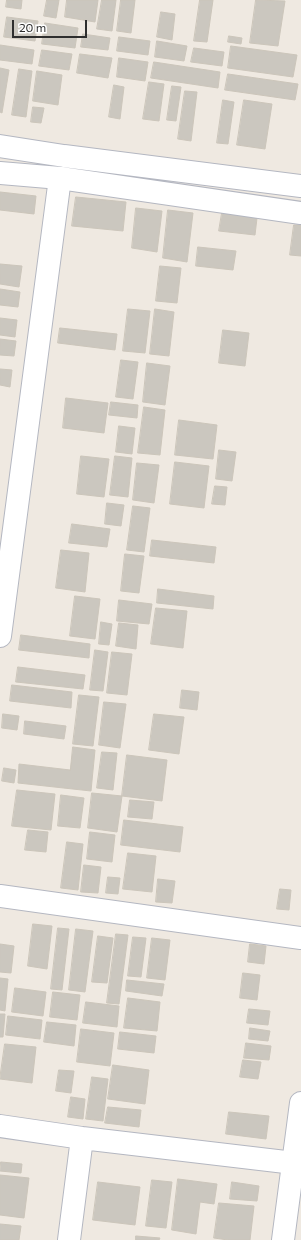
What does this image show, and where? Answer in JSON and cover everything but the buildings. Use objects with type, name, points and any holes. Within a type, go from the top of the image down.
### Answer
[{"type":"street","points":[[0,146],[64,156],[301,186]]},
{"type":"street","points":[[0,173],[60,178],[301,213]]},
{"type":"street","points":[[0,636],[60,178]]},
{"type":"street","points":[[0,896],[301,938]]},
{"type":"street","points":[[283,1240],[301,1103]]},
{"type":"street","points":[[0,1126],[82,1138],[294,1163]]},
{"type":"street","points":[[69,1240],[82,1138]]}]
